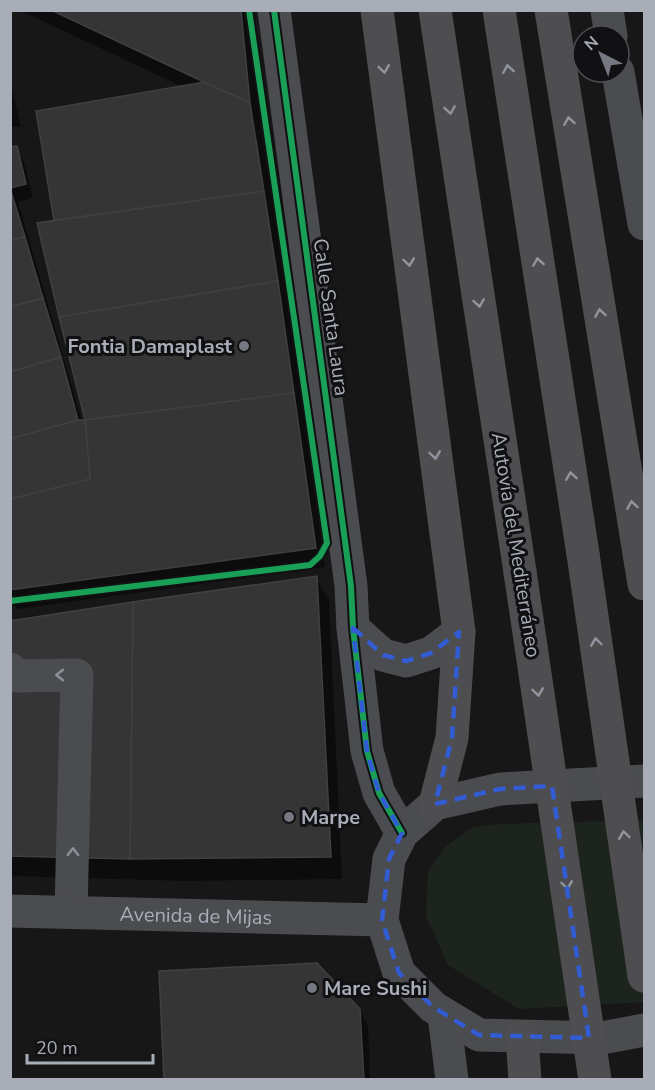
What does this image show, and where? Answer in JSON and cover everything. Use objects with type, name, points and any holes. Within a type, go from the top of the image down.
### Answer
[{"type":"highway","points":[[377,10],[459,632],[452,738],[435,804]]},
{"type":"highway","name":"Autovía del Mediterráneo","points":[[435,10],[595,1080]]},
{"type":"highway","points":[[499,10],[645,976]]},
{"type":"highway","points":[[551,10],[645,584]]},
{"type":"highway","points":[[522,1037],[525,1080]]},
{"type":"street","name":"Calle Santa Laura","points":[[274,10],[351,586],[353,628],[367,751],[379,793],[402,833]]},
{"type":"street","points":[[620,84],[645,224]]},
{"type":"street","points":[[353,628],[383,655],[406,661],[431,653],[459,632]]},
{"type":"street","points":[[10,669],[14,675],[77,675],[71,911]]},
{"type":"street","points":[[645,781],[500,789],[435,804],[402,833],[389,859],[382,920],[399,973],[433,1007],[479,1035],[602,1038],[645,1030]]},
{"type":"street","name":"Avenida de Mijas","points":[[10,910],[382,920]]},
{"type":"street","points":[[444,1015],[452,1080]]},
{"type":"highlighted area","points":[[353,628],[383,655],[406,661],[431,653],[459,632],[452,738],[435,804],[500,789],[552,786],[589,1038],[479,1035],[433,1007],[399,973],[382,920],[389,859],[402,833],[379,793],[367,751]]},
{"type":"shaded area","points":[[644,820],[644,1002],[519,1009],[448,965],[426,916],[428,871],[446,846],[473,827],[500,824]]},
{"type":"building","points":[[51,10],[241,10],[250,103],[204,82]]},
{"type":"building","points":[[204,82],[250,103],[264,191],[54,221],[36,111]]},
{"type":"building","points":[[17,146],[26,184],[10,188],[10,147]]},
{"type":"building","points":[[10,188],[25,237],[10,241]]},
{"type":"building","points":[[264,191],[278,281],[59,317],[37,223]]},
{"type":"building","points":[[25,237],[43,298],[10,307],[10,241]]},
{"type":"building","points":[[278,281],[294,393],[85,420],[59,317]]},
{"type":"building","points":[[43,298],[61,357],[10,372],[10,307]]},
{"type":"building","points":[[61,357],[78,420],[10,439],[10,372]]},
{"type":"building","points":[[294,393],[316,548],[10,590],[10,499],[90,479],[85,420]]},
{"type":"building","points":[[85,420],[90,479],[10,499],[10,439]]},
{"type":"building","points":[[317,576],[331,857],[130,859],[133,602]]},
{"type":"building","points":[[133,602],[130,859],[10,856],[10,621]]},
{"type":"building","points":[[317,963],[360,1009],[364,1080],[164,1080],[159,971]]},
{"type":"cycle path","points":[[10,601],[310,565],[320,556],[327,543],[249,10]]},
{"type":"cycle path","points":[[274,10],[351,586],[353,628],[367,751],[379,793],[402,833]]},
{"type":"place","name":"Fontia Damaplast","points":[[244,346]]},
{"type":"place","name":"Marpe","points":[[289,817]]},
{"type":"place","name":"Mare Sushi","points":[[312,988]]}]
